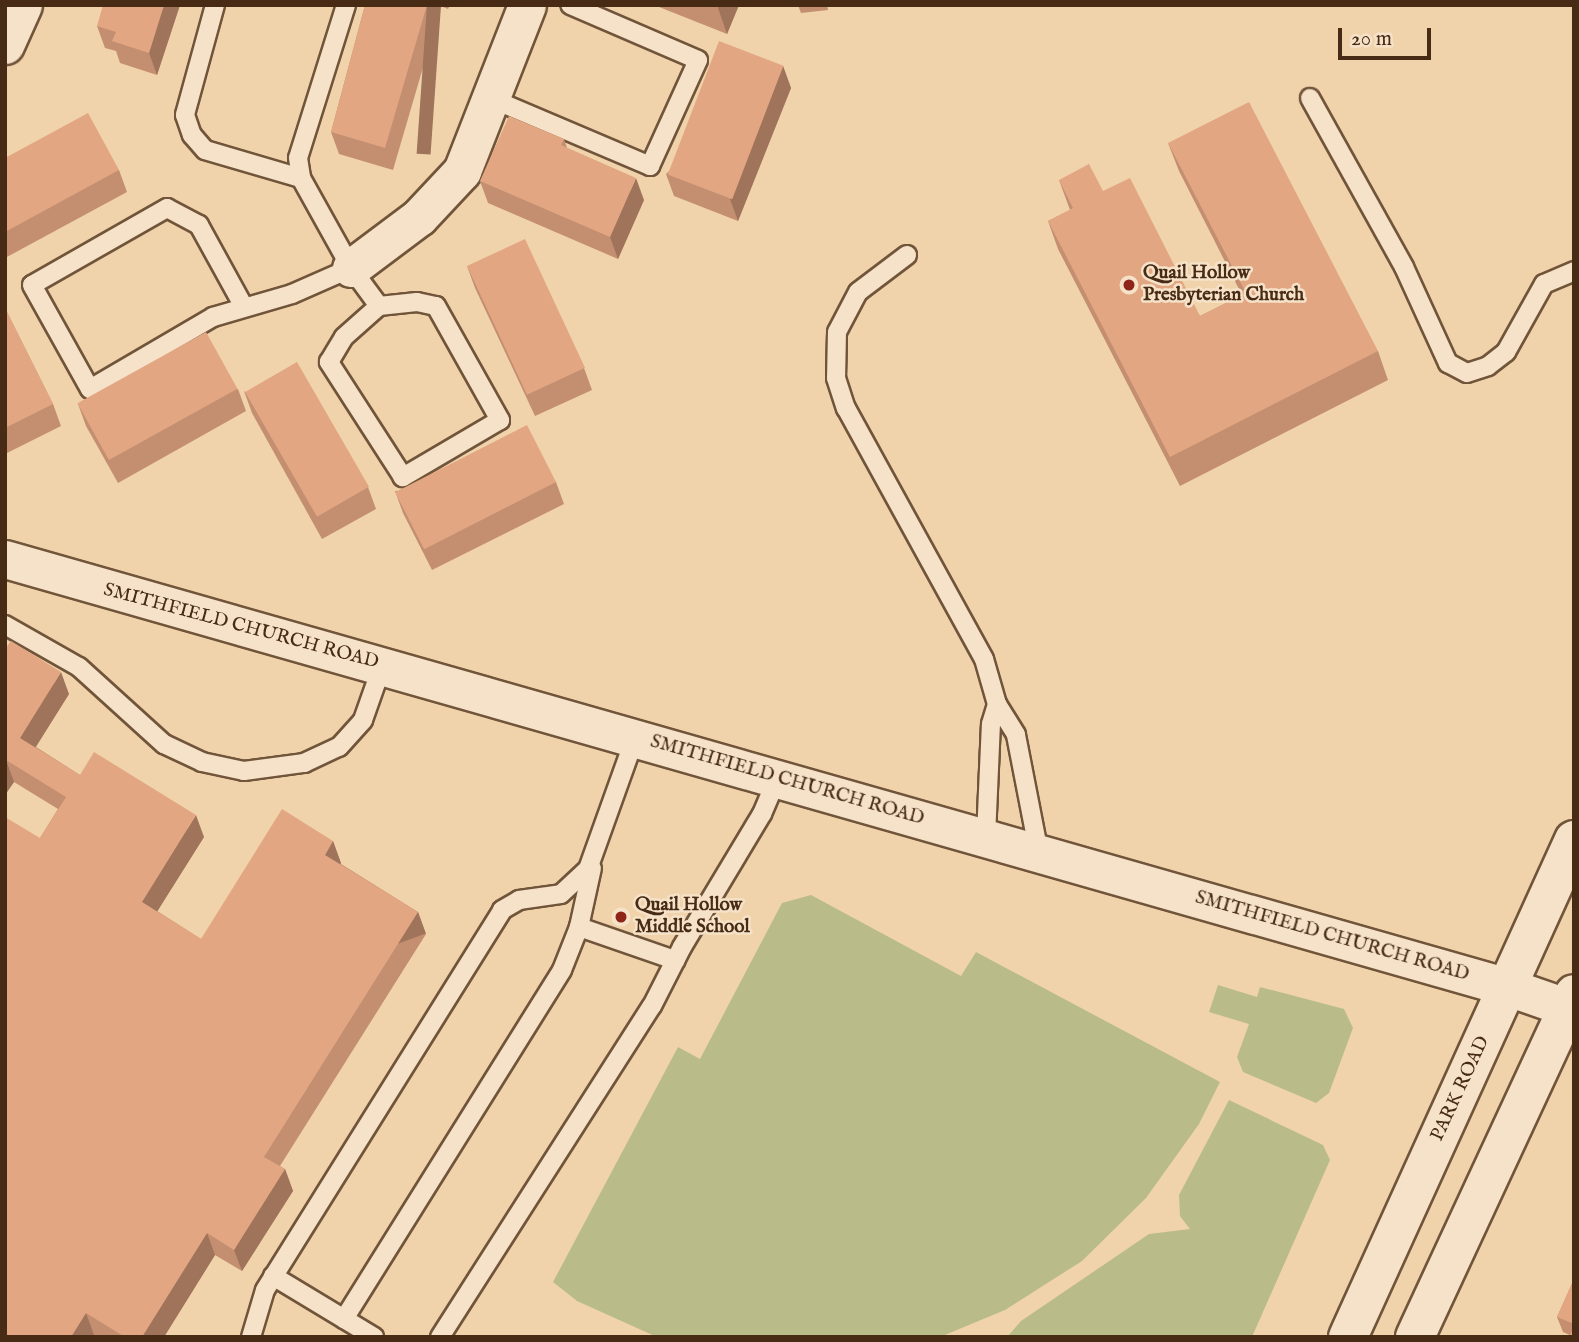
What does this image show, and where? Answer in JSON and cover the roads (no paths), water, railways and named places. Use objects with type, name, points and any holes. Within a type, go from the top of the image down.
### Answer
[{"type":"main road","name":"PARK ROAD","points":[[1348,1337],[1574,840]]},
{"type":"main road","points":[[1415,1337],[1572,1004]]},
{"type":"street","points":[[5,45],[23,5]]},
{"type":"street","points":[[351,268],[443,195],[462,171],[527,5]]},
{"type":"street","name":"SMITHFIELD CHURCH ROAD","points":[[5,559],[1572,1004]]},
{"type":"lane","points":[[215,5],[185,115],[192,135],[205,150],[301,178]]},
{"type":"lane","points":[[346,5],[298,158],[301,178],[351,268],[379,306]]},
{"type":"lane","points":[[490,98],[650,166],[698,61],[570,5]]},
{"type":"lane","points":[[1310,98],[1404,267],[1448,363],[1467,373],[1488,366],[1506,352],[1544,284],[1574,271]]},
{"type":"lane","points":[[244,307],[199,225],[167,208],[32,285],[90,389],[213,317],[292,294],[351,268]]},
{"type":"lane","points":[[907,255],[858,292],[837,332],[836,378],[846,408],[984,659],[997,704],[1016,735],[1039,853]]},
{"type":"lane","points":[[417,302],[436,306],[500,419],[403,477],[329,362],[344,337],[379,306],[417,302]]},
{"type":"lane","points":[[5,625],[79,667],[164,744],[202,762],[244,771],[304,763],[339,747],[363,720],[382,666]]},
{"type":"lane","points":[[986,837],[991,724],[997,704]]},
{"type":"lane","points":[[344,1319],[551,989],[579,926],[595,854],[635,738]]},
{"type":"lane","points":[[440,1337],[652,1006],[675,960],[762,814],[777,778]]},
{"type":"lane","points":[[251,1337],[256,1308],[274,1276],[502,910],[519,900],[569,889],[595,854]]},
{"type":"lane","points":[[579,926],[675,960]]},
{"type":"lane","points":[[274,1276],[374,1337]]},
{"type":"place","name":"Quail Hollow Presbyterian Church","points":[[1129,285]]},
{"type":"place","name":"Quail Hollow Middle School","points":[[621,917]]}]
